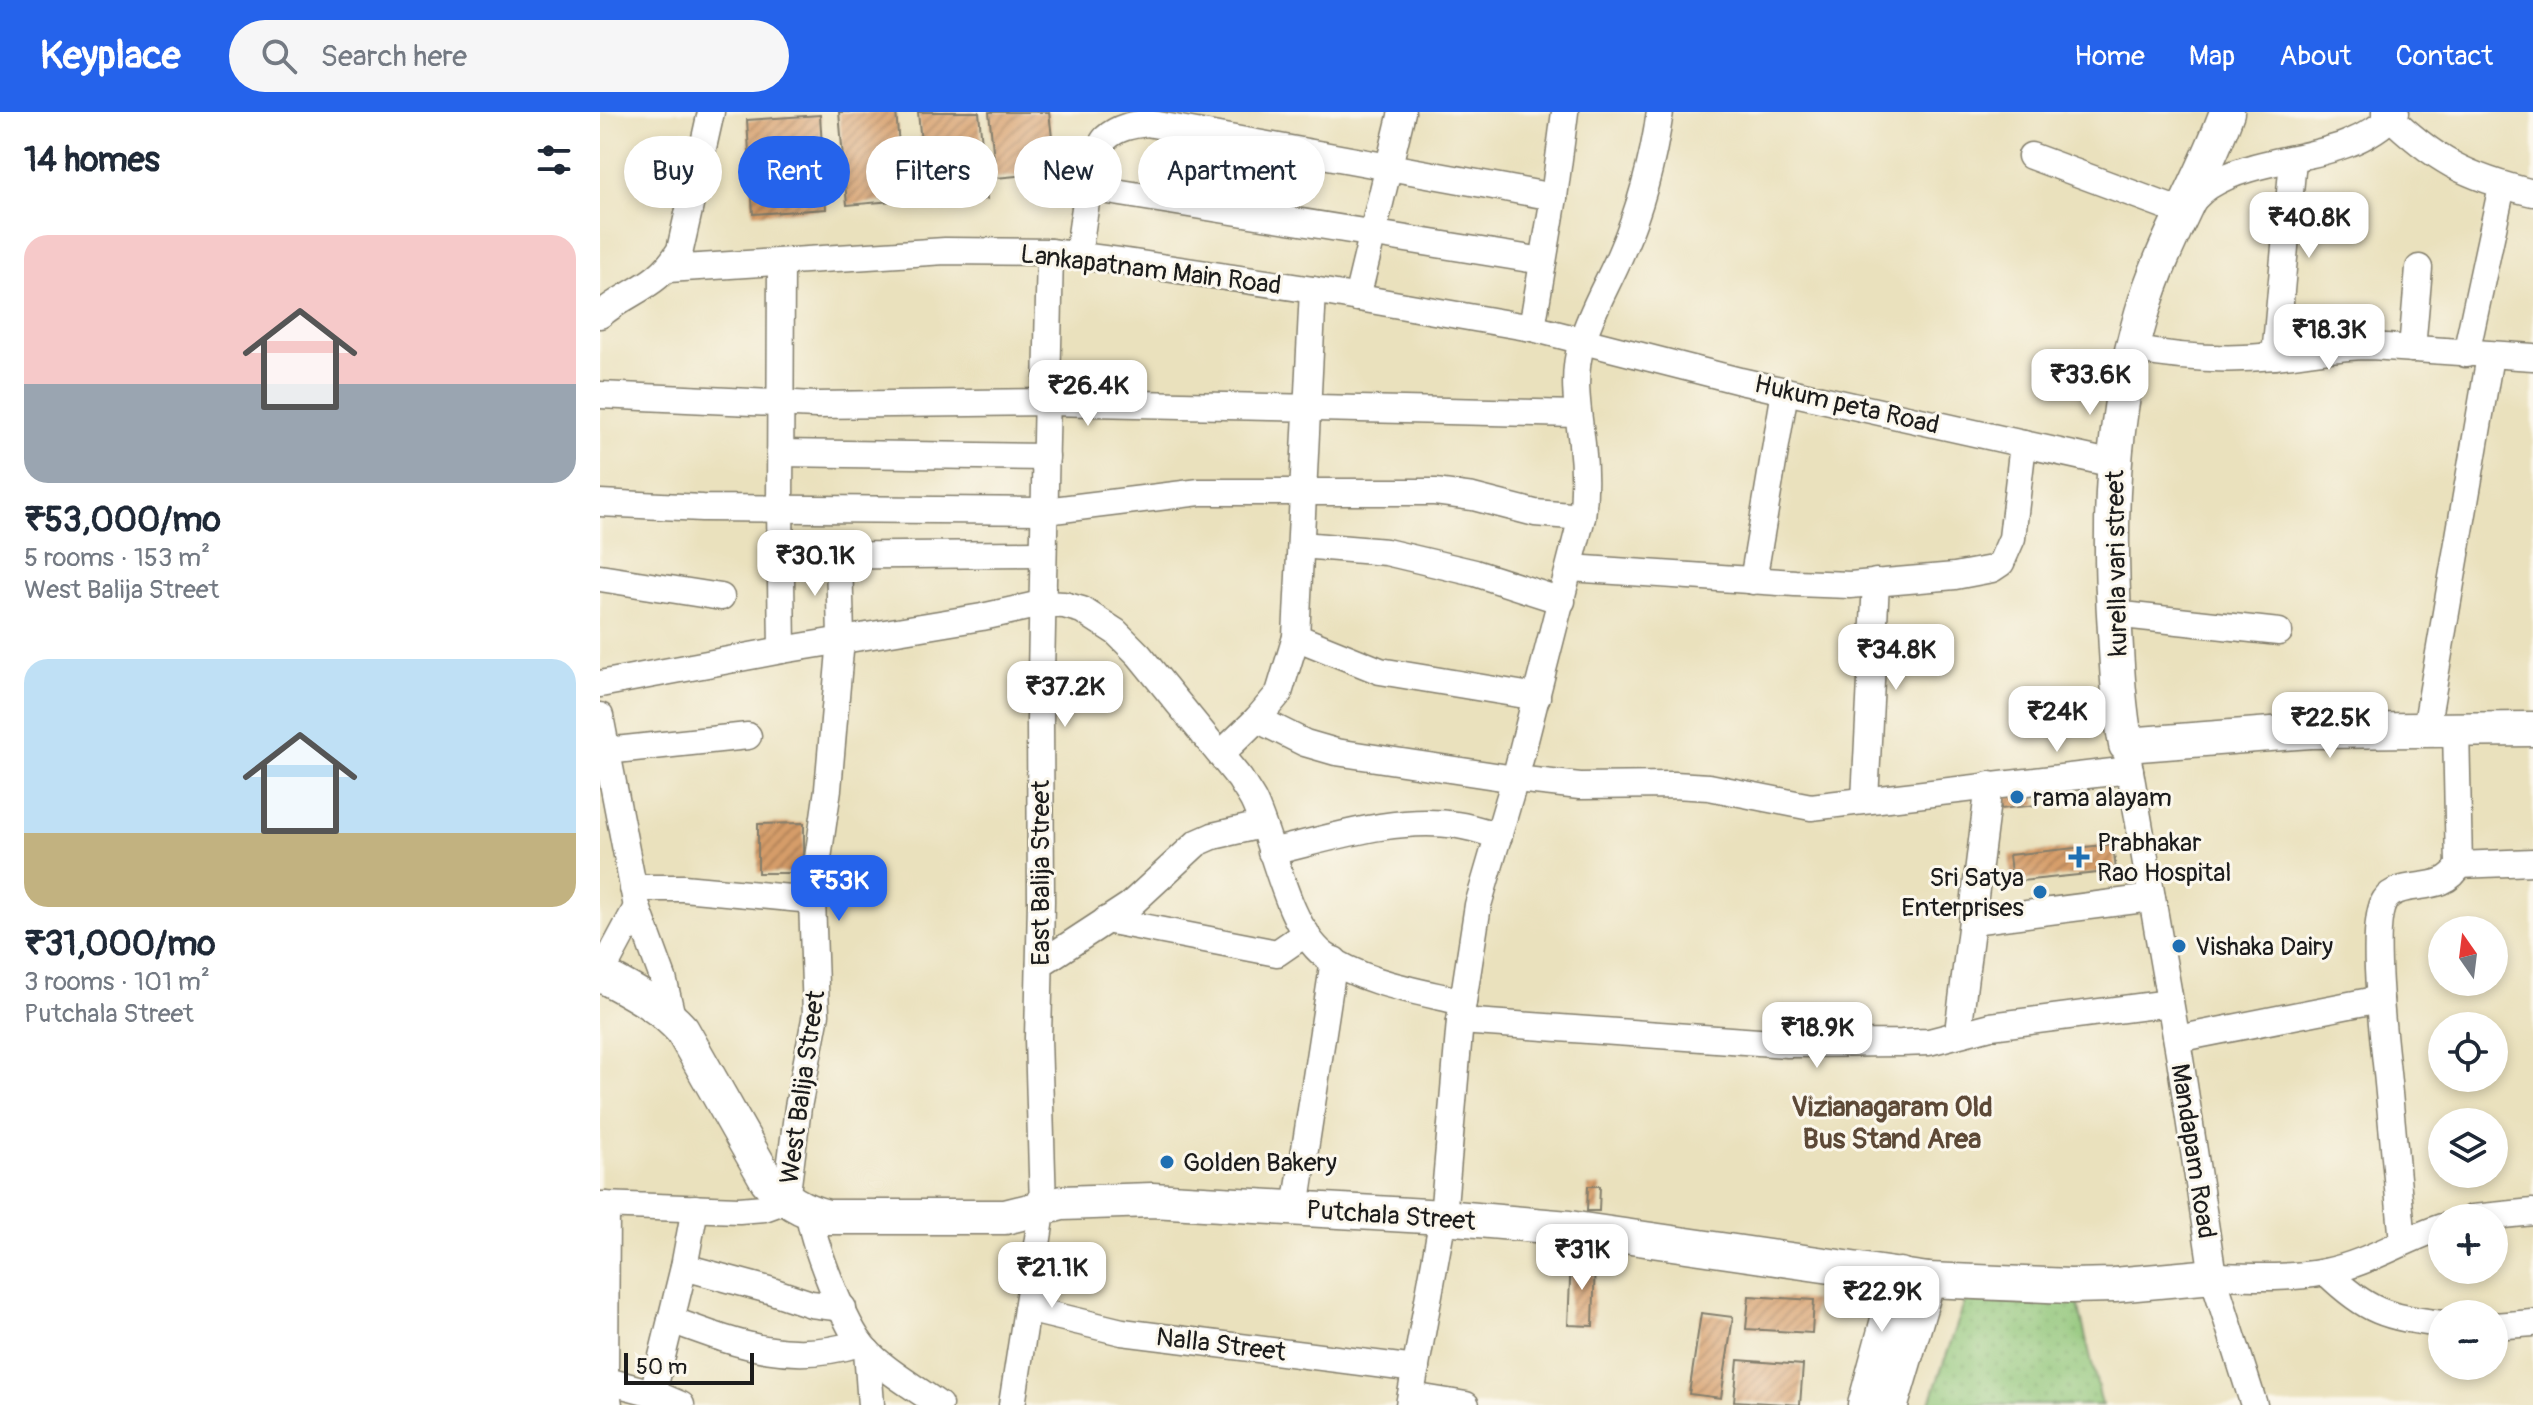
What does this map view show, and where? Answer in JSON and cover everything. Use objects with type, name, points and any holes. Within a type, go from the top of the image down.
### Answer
[{"type":"main road","name":"kurella vari street","points":[[2128,758],[2120,712],[2110,530],[2123,392],[2142,310],[2227,112]]},
{"type":"main road","points":[[2128,758],[2310,731],[2533,729]]},
{"type":"main road","points":[[600,974],[648,1001],[682,1030],[767,1180],[798,1206]]},
{"type":"main road","name":"Putchala Street","points":[[798,1206],[828,1217],[1005,1217],[1043,1206],[1152,1200],[1443,1217],[1569,1228],[1914,1278]]},
{"type":"main road","name":"Mandapam Road","points":[[1914,1278],[2070,1286],[2213,1276]]},
{"type":"main road","points":[[1865,1405],[1914,1278]]},
{"type":"main road","points":[[1891,1405],[1914,1278]]},
{"type":"street","points":[[600,315],[668,269],[680,250],[711,112]]},
{"type":"street","points":[[1357,298],[1402,112]]},
{"type":"street","points":[[1532,328],[1565,112]]},
{"type":"street","points":[[1466,1405],[1410,1400],[1443,1217],[1462,1011],[1478,905],[1537,697],[1582,517],[1585,488],[1575,372],[1582,340],[1623,249],[1642,197],[1654,154],[1660,112]]},
{"type":"street","points":[[2031,156],[2182,212],[2207,187],[2250,170],[2336,148],[2365,137],[2391,114],[2431,154],[2454,167],[2502,186],[2533,193]]},
{"type":"street","points":[[1108,136],[1114,131],[1147,123],[1554,197]]},
{"type":"street","points":[[2275,356],[2293,160]]},
{"type":"street","points":[[2403,1242],[2380,999],[2379,916],[2385,899],[2395,892],[2448,879],[2459,865],[2441,729],[2478,355],[2502,186]]},
{"type":"street","points":[[1122,193],[1543,261]]},
{"type":"street","points":[[1078,256],[1086,208]]},
{"type":"street","name":"Lankapatnam Main Road","points":[[668,269],[945,251],[1050,252],[1313,290],[1532,328],[1582,340]]},
{"type":"street","name":"East Balija Street","points":[[1012,1405],[1043,1206],[1038,1038],[1041,604],[1049,402],[1050,252]]},
{"type":"street","points":[[781,262],[782,650]]},
{"type":"street","points":[[2412,349],[2419,268]]},
{"type":"street","points":[[1221,754],[1279,693],[1296,637],[1313,290]]},
{"type":"street","name":"Hukum peta Road","points":[[1582,340],[1785,391],[2114,464]]},
{"type":"street","points":[[2132,349],[2174,357],[2275,356],[2345,346],[2533,357]]},
{"type":"street","points":[[1753,581],[1785,391]]},
{"type":"street","points":[[600,395],[781,404],[1049,402],[1577,414]]},
{"type":"street","points":[[1570,568],[1850,585],[1955,576],[1992,569],[2001,563],[2012,538],[2023,444]]},
{"type":"street","points":[[780,453],[1046,457]]},
{"type":"street","points":[[600,503],[702,508],[1045,511],[1176,494],[1304,491],[1453,493],[1525,512],[1582,517]]},
{"type":"street","points":[[1301,545],[1386,552],[1475,573],[1562,601]]},
{"type":"street","points":[[780,556],[1043,554]]},
{"type":"street","name":"West Balija Street","points":[[798,1206],[798,1107],[816,1014],[812,900],[828,789],[841,639],[839,555]]},
{"type":"street","points":[[600,578],[721,597]]},
{"type":"street","points":[[1865,800],[1876,582]]},
{"type":"street","points":[[600,684],[1041,604],[1064,605],[1082,610],[1116,632],[1139,655],[1240,779],[1253,801],[1288,897],[1315,946],[1334,960],[1462,1011],[1787,1044],[1915,1043],[1991,1026],[2170,1003]]},
{"type":"street","points":[[2114,614],[2279,632]]},
{"type":"street","points":[[1296,637],[1380,671],[1537,697]]},
{"type":"street","points":[[600,716],[635,897],[663,978],[673,1021]]},
{"type":"street","points":[[1257,719],[1305,743],[1336,752],[1580,786],[1709,787],[1811,807],[1989,785],[2128,758]]},
{"type":"street","points":[[606,751],[748,736]]},
{"type":"street","name":"Mandapam Road","points":[[2128,758],[2177,1039],[2213,1276]]},
{"type":"street","points":[[1958,1032],[1989,785]]},
{"type":"street","points":[[1271,852],[1404,824],[1459,825],[1499,836]]},
{"type":"street","points":[[1040,964],[1130,905],[1197,843],[1213,836],[1261,825]]},
{"type":"street","points":[[2459,865],[2533,862]]},
{"type":"street","points":[[635,897],[683,888],[812,900]]},
{"type":"street","points":[[600,974],[635,897]]},
{"type":"street","points":[[1972,921],[2152,898]]},
{"type":"street","points":[[1106,920],[1277,953],[1306,933]]},
{"type":"street","points":[[1296,1208],[1334,960]]},
{"type":"street","points":[[2177,1039],[2380,999]]},
{"type":"street","points":[[681,1405],[653,1393],[604,1388],[603,1205],[695,1208],[798,1206],[863,1347],[871,1405]]},
{"type":"street","points":[[653,1393],[695,1208]]},
{"type":"street","points":[[2508,1214],[2533,1212]]},
{"type":"street","points":[[2254,1405],[2213,1276],[2270,1277],[2326,1272],[2361,1261],[2428,1232]]},
{"type":"street","points":[[684,1267],[811,1304],[843,1308]]},
{"type":"street","points":[[2326,1272],[2352,1297],[2373,1309],[2428,1321]]},
{"type":"street","name":"Nalla Street","points":[[1027,1309],[1122,1332],[1416,1369]]},
{"type":"street","points":[[671,1320],[736,1344],[769,1350],[805,1353],[863,1347],[939,1405]]},
{"type":"street","points":[[2508,1325],[2533,1323]]},
{"type":"green space","points":[[1968,1293],[2076,1296],[2102,1405],[1929,1405]]},
{"type":"building","points":[[839,112],[896,112],[898,136],[866,136],[866,203],[850,205],[850,136],[841,136]]},
{"type":"building","points":[[918,112],[979,112],[981,136],[920,136]]},
{"type":"building","points":[[989,112],[1049,112],[1052,136],[1014,136],[1014,176],[998,178],[998,136],[992,136]]},
{"type":"building","points":[[820,115],[821,136],[748,136],[747,120]]},
{"type":"building","points":[[753,208],[826,208],[826,209],[753,214]]},
{"type":"building","name":"rama alayam","points":[[2033,786],[2037,805],[2001,809],[1998,789]]},
{"type":"building","points":[[804,823],[804,873],[758,873],[758,824]]},
{"type":"building","points":[[2113,844],[2116,871],[2012,882],[2009,855]]},
{"type":"building","points":[[1588,1186],[1600,1186],[1599,1211],[1587,1211]]},
{"type":"building","points":[[1571,1258],[1595,1259],[1593,1326],[1568,1325]]},
{"type":"building","points":[[1749,1296],[1814,1300],[1812,1333],[1746,1329]]},
{"type":"building","points":[[1701,1313],[1733,1317],[1721,1398],[1689,1394]]},
{"type":"building","points":[[1738,1360],[1803,1365],[1800,1405],[1734,1401]]},
{"type":"place","name":"rama alayam","points":[[2017,797]]},
{"type":"place","name":"Prabhakar Rao Hospital","points":[[2079,857]]},
{"type":"place","name":"Sri Satya Enterprises","points":[[2040,892]]},
{"type":"place","name":"Vishaka Dairy","points":[[2179,946]]},
{"type":"place","name":"Golden Bakery","points":[[1167,1162]]},
{"type":"district","name":"Vizianagaram Old Bus Stand Area","points":[[1892,1122]]}]
